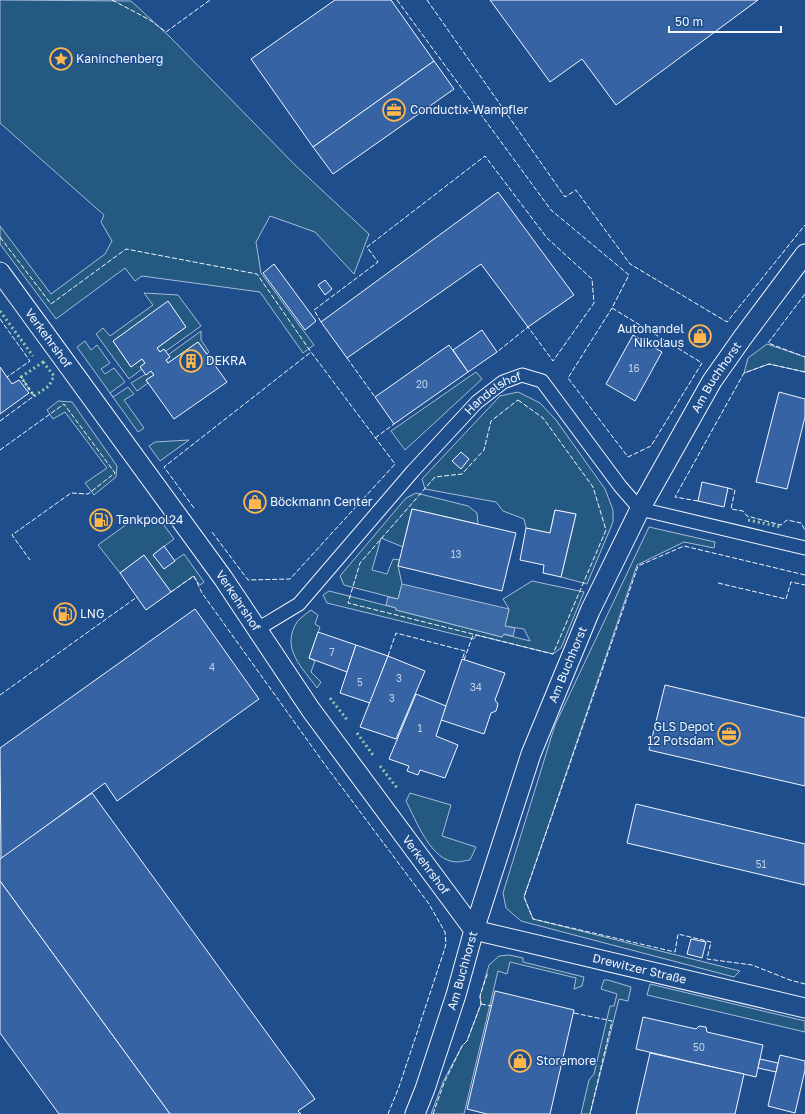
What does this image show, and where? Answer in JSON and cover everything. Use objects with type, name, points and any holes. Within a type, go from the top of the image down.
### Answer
[{"type":"main road","name":"Am Buchhorst","points":[[415,1114],[425,1089],[456,995],[474,930],[531,754],[590,611],[640,509],[712,381],[747,331],[805,254]]},
{"type":"main road","name":"Verkehrshof","points":[[0,272],[212,562],[256,630],[324,728],[474,930]]},
{"type":"main road","name":"Drewitzer Straße","points":[[474,930],[805,1008]]},
{"type":"street","name":"Handelshof","points":[[256,630],[299,604],[413,471],[478,402],[503,382],[522,375],[542,381],[620,486],[640,509]]},
{"type":"street","points":[[640,509],[805,548]]},
{"type":"shaded area","points":[[0,0],[131,1],[170,37],[295,165],[369,234],[354,274],[315,232],[270,216],[256,242],[261,273],[314,345],[303,353],[260,292],[142,276],[135,281],[125,268],[56,319],[0,244],[0,226],[51,294],[105,254],[112,241],[101,222],[104,215],[0,123]]},
{"type":"shaded area","points":[[144,293],[178,295],[201,326],[166,351],[164,349],[160,352],[157,348],[186,327],[168,302],[113,341],[131,367],[142,359],[145,363],[140,367],[142,369],[129,379],[96,334],[103,328],[110,336],[153,305]]},
{"type":"shaded area","points":[[201,331],[201,340],[209,352],[207,354],[198,342],[168,363],[166,360],[170,357],[168,355]]},
{"type":"shaded area","points":[[85,341],[91,350],[97,345],[110,363],[101,369],[105,374],[114,368],[125,382],[110,393],[77,347]]},
{"type":"shaded area","points":[[767,344],[805,357],[805,372],[769,364],[744,373],[748,358]]},
{"type":"shaded area","points":[[151,371],[154,375],[146,380],[148,383],[137,391],[131,383]]},
{"type":"shaded area","points":[[476,372],[482,379],[405,450],[391,431]]},
{"type":"shaded area","points":[[128,387],[134,394],[124,400],[144,428],[138,432],[110,393],[113,397]]},
{"type":"shaded area","points":[[518,392],[540,403],[556,420],[605,489],[613,510],[613,522],[587,584],[561,577],[576,514],[555,510],[550,533],[526,528],[524,519],[503,511],[496,502],[425,489],[422,479],[500,396]]},
{"type":"shaded area","points":[[58,401],[72,402],[117,466],[116,477],[94,495],[85,483],[107,468],[65,412],[53,419],[47,410]]},
{"type":"shaded area","points":[[189,440],[160,461],[149,446],[155,442]]},
{"type":"shaded area","points":[[416,493],[468,506],[477,513],[478,524],[412,509],[403,547],[381,538],[372,570],[387,574],[393,559],[400,560],[398,566],[402,584],[398,599],[344,585],[340,576],[406,498]]},
{"type":"shaded area","points":[[147,516],[161,521],[174,539],[153,555],[164,568],[184,554],[204,582],[200,585],[193,576],[171,592],[144,556],[120,573],[98,545],[134,519]]},
{"type":"shaded area","points":[[649,527],[715,542],[714,548],[684,542],[637,565],[524,897],[533,919],[740,971],[734,977],[521,921],[506,908],[503,893],[555,725]]},
{"type":"shaded area","points":[[532,581],[584,592],[561,648],[553,654],[476,635],[474,639],[327,603],[323,595],[329,591],[502,637],[503,634],[530,641],[524,629],[505,626],[509,609],[503,599]]},
{"type":"shaded area","points":[[402,584],[509,609],[505,626],[515,628],[513,636],[504,634],[502,637],[396,610],[396,608],[386,605],[388,597],[398,599]]},
{"type":"shaded area","points":[[311,610],[318,615],[315,624],[320,627],[309,658],[315,661],[311,672],[321,682],[317,688],[295,658],[291,641],[292,632],[297,622]]},
{"type":"shaded area","points":[[410,793],[451,805],[442,836],[476,847],[470,860],[457,862],[448,860],[439,855],[432,848],[420,829],[406,801]]},
{"type":"shaded area","points":[[509,955],[523,958],[523,962],[584,977],[582,986],[574,989],[576,978],[510,962],[507,974],[498,971],[464,1114],[431,1114],[443,1082],[462,1046],[467,1041],[481,1004],[480,996],[489,965],[499,956]]},
{"type":"shaded area","points":[[604,980],[631,987],[628,1001],[619,999],[590,1114],[581,1114],[589,1080],[594,1074],[610,1006],[614,1006],[617,994],[601,989]]},
{"type":"shaded area","points":[[650,984],[805,1021],[805,1032],[647,995]]},
{"type":"building","points":[[335,0],[391,0],[434,61],[313,147],[251,59]]},
{"type":"building","points":[[490,0],[758,0],[616,105],[582,59],[550,82]]},
{"type":"building","name":"Conductix-Wampfler","points":[[434,61],[454,89],[333,174],[313,147]]},
{"type":"building","points":[[498,192],[574,295],[528,327],[481,264],[347,358],[321,322]]},
{"type":"building","points":[[274,264],[316,321],[305,330],[263,273]]},
{"type":"building","points":[[325,280],[332,289],[325,295],[318,285]]},
{"type":"building","name":"DEKRA","points":[[168,301],[186,327],[157,348],[160,352],[164,349],[170,357],[166,360],[168,363],[198,342],[227,382],[174,419],[146,380],[154,375],[151,371],[146,375],[140,367],[145,363],[142,359],[131,367],[113,341]]},
{"type":"building","points":[[482,330],[497,352],[468,372],[453,350]]},
{"type":"building","points":[[633,335],[662,352],[635,401],[606,384]]},
{"type":"building","points":[[449,345],[468,372],[394,424],[375,397]]},
{"type":"building","points":[[0,367],[12,384],[19,380],[29,393],[0,414]]},
{"type":"building","points":[[779,392],[805,399],[805,417],[787,489],[756,482]]},
{"type":"building","points":[[461,452],[469,459],[461,469],[452,461]]},
{"type":"building","points":[[702,482],[728,488],[724,507],[698,501]]},
{"type":"building","points":[[412,509],[516,533],[502,591],[398,566]]},
{"type":"building","points":[[555,510],[576,514],[561,577],[543,573],[544,565],[520,560],[526,528],[550,533]]},
{"type":"building","points":[[105,512],[109,517],[98,525],[95,520]]},
{"type":"building","points":[[164,546],[175,561],[164,569],[153,555]]},
{"type":"building","points":[[144,555],[171,592],[146,610],[120,573]]},
{"type":"building","points":[[195,609],[259,699],[117,801],[105,783],[1,859],[0,748]]},
{"type":"building","points":[[318,632],[356,645],[347,672],[309,658]]},
{"type":"building","points":[[356,645],[388,656],[370,703],[340,693]]},
{"type":"building","points":[[388,656],[425,671],[396,739],[360,727]]},
{"type":"building","points":[[462,659],[505,673],[495,700],[498,704],[496,711],[491,713],[484,734],[441,720]]},
{"type":"building","name":"GLS Depot 12 Potsdam","points":[[665,685],[805,718],[805,786],[649,750]]},
{"type":"building","points":[[416,694],[446,706],[436,736],[458,745],[445,778],[420,770],[418,775],[407,771],[409,766],[389,759]]},
{"type":"building","points":[[92,793],[315,1099],[298,1111],[301,1114],[170,1114],[0,881],[0,859]]},
{"type":"building","points":[[636,804],[805,844],[805,885],[627,843]]},
{"type":"building","points":[[0,881],[170,1114],[59,1114],[0,1033]]},
{"type":"building","points":[[691,939],[706,942],[702,958],[687,954]]},
{"type":"building","name":"Storemore","points":[[495,991],[574,1010],[550,1114],[487,1114],[467,1109]]},
{"type":"building","points":[[643,1017],[696,1029],[699,1026],[706,1027],[707,1032],[763,1045],[756,1077],[636,1049]]},
{"type":"building","points":[[650,1053],[744,1074],[735,1114],[636,1114]]},
{"type":"building","points":[[780,1055],[805,1061],[805,1070],[795,1113],[768,1106]]},
{"type":"building","points":[[760,1059],[778,1063],[776,1072],[758,1068]]},
{"type":"hedge","points":[[0,311],[33,356]]},
{"type":"hedge","points":[[43,362],[54,376],[49,386],[34,396],[21,377],[43,362]]},
{"type":"hedge","points":[[748,520],[781,527]]},
{"type":"hedge","points":[[330,698],[348,721]]},
{"type":"hedge","points":[[357,733],[373,755]]},
{"type":"hedge","points":[[380,766],[397,788]]},
{"type":"fence","points":[[112,0],[150,20],[166,32],[210,0]]},
{"type":"fence","points":[[397,0],[551,210],[629,275],[612,308]]},
{"type":"fence","points":[[427,0],[565,197],[576,190],[630,264],[727,322],[805,225]]},
{"type":"fence","points":[[321,322],[314,310],[378,262],[367,247],[485,156],[547,238],[592,279],[594,303],[553,361],[528,327],[497,352]]},
{"type":"fence","points":[[0,237],[51,304],[126,249],[257,274],[311,352]]},
{"type":"fence","points":[[805,294],[768,343],[805,357]]},
{"type":"fence","points":[[612,308],[702,363],[651,446],[628,457],[568,378],[612,308]]},
{"type":"fence","points":[[0,319],[30,361],[7,377]]},
{"type":"fence","points":[[194,508],[164,467],[311,352],[395,464],[290,579],[248,580],[212,532]]},
{"type":"fence","points":[[347,358],[375,397]]},
{"type":"fence","points":[[698,501],[675,497],[744,373],[769,364],[805,372]]},
{"type":"fence","points":[[0,421],[34,396],[21,377]]},
{"type":"fence","points":[[518,400],[543,418],[593,487],[606,530],[553,654],[348,603],[360,563],[435,477],[462,474],[484,450],[491,421],[518,400]]},
{"type":"fence","points":[[0,450],[64,404],[115,473],[88,494],[71,493],[12,535],[30,560]]},
{"type":"fence","points":[[375,438],[394,424]]},
{"type":"fence","points":[[728,488],[735,490],[731,509],[743,511],[747,516],[781,525],[787,520],[801,523],[805,530]]},
{"type":"fence","points":[[805,575],[684,546],[638,566],[524,897],[533,919],[675,952],[678,934],[711,942],[707,959],[752,965],[790,980],[805,984]]},
{"type":"fence","points":[[171,592],[194,576],[202,593],[323,762],[429,904],[445,932],[446,944],[443,954],[399,1087],[388,1114]]},
{"type":"fence","points":[[718,583],[786,599],[791,582],[805,585]]},
{"type":"fence","points":[[0,695],[137,597]]},
{"type":"fence","points":[[388,656],[396,633],[465,651],[462,660]]},
{"type":"fence","points":[[464,660],[473,635]]},
{"type":"fence","points":[[433,1114],[444,1083],[462,1046],[467,1041],[481,1004],[480,996],[488,972]]},
{"type":"fence","points":[[481,1004],[491,1006]]},
{"type":"fence","points":[[574,1013],[612,1021],[590,1114]]},
{"type":"place","name":"Kaninchenberg","points":[[61,59]]},
{"type":"place","name":"Conductix-Wampfler","points":[[394,110]]},
{"type":"place","name":"Autohandel Nikolaus","points":[[700,336]]},
{"type":"place","name":"DEKRA","points":[[191,361]]},
{"type":"place","name":"Böckmann Center","points":[[255,502]]},
{"type":"place","name":"Tankpool24","points":[[101,520]]},
{"type":"place","name":"LNG","points":[[65,614]]},
{"type":"place","name":"GLS Depot 12 Potsdam","points":[[729,734]]},
{"type":"place","name":"Storemore","points":[[520,1061]]}]
